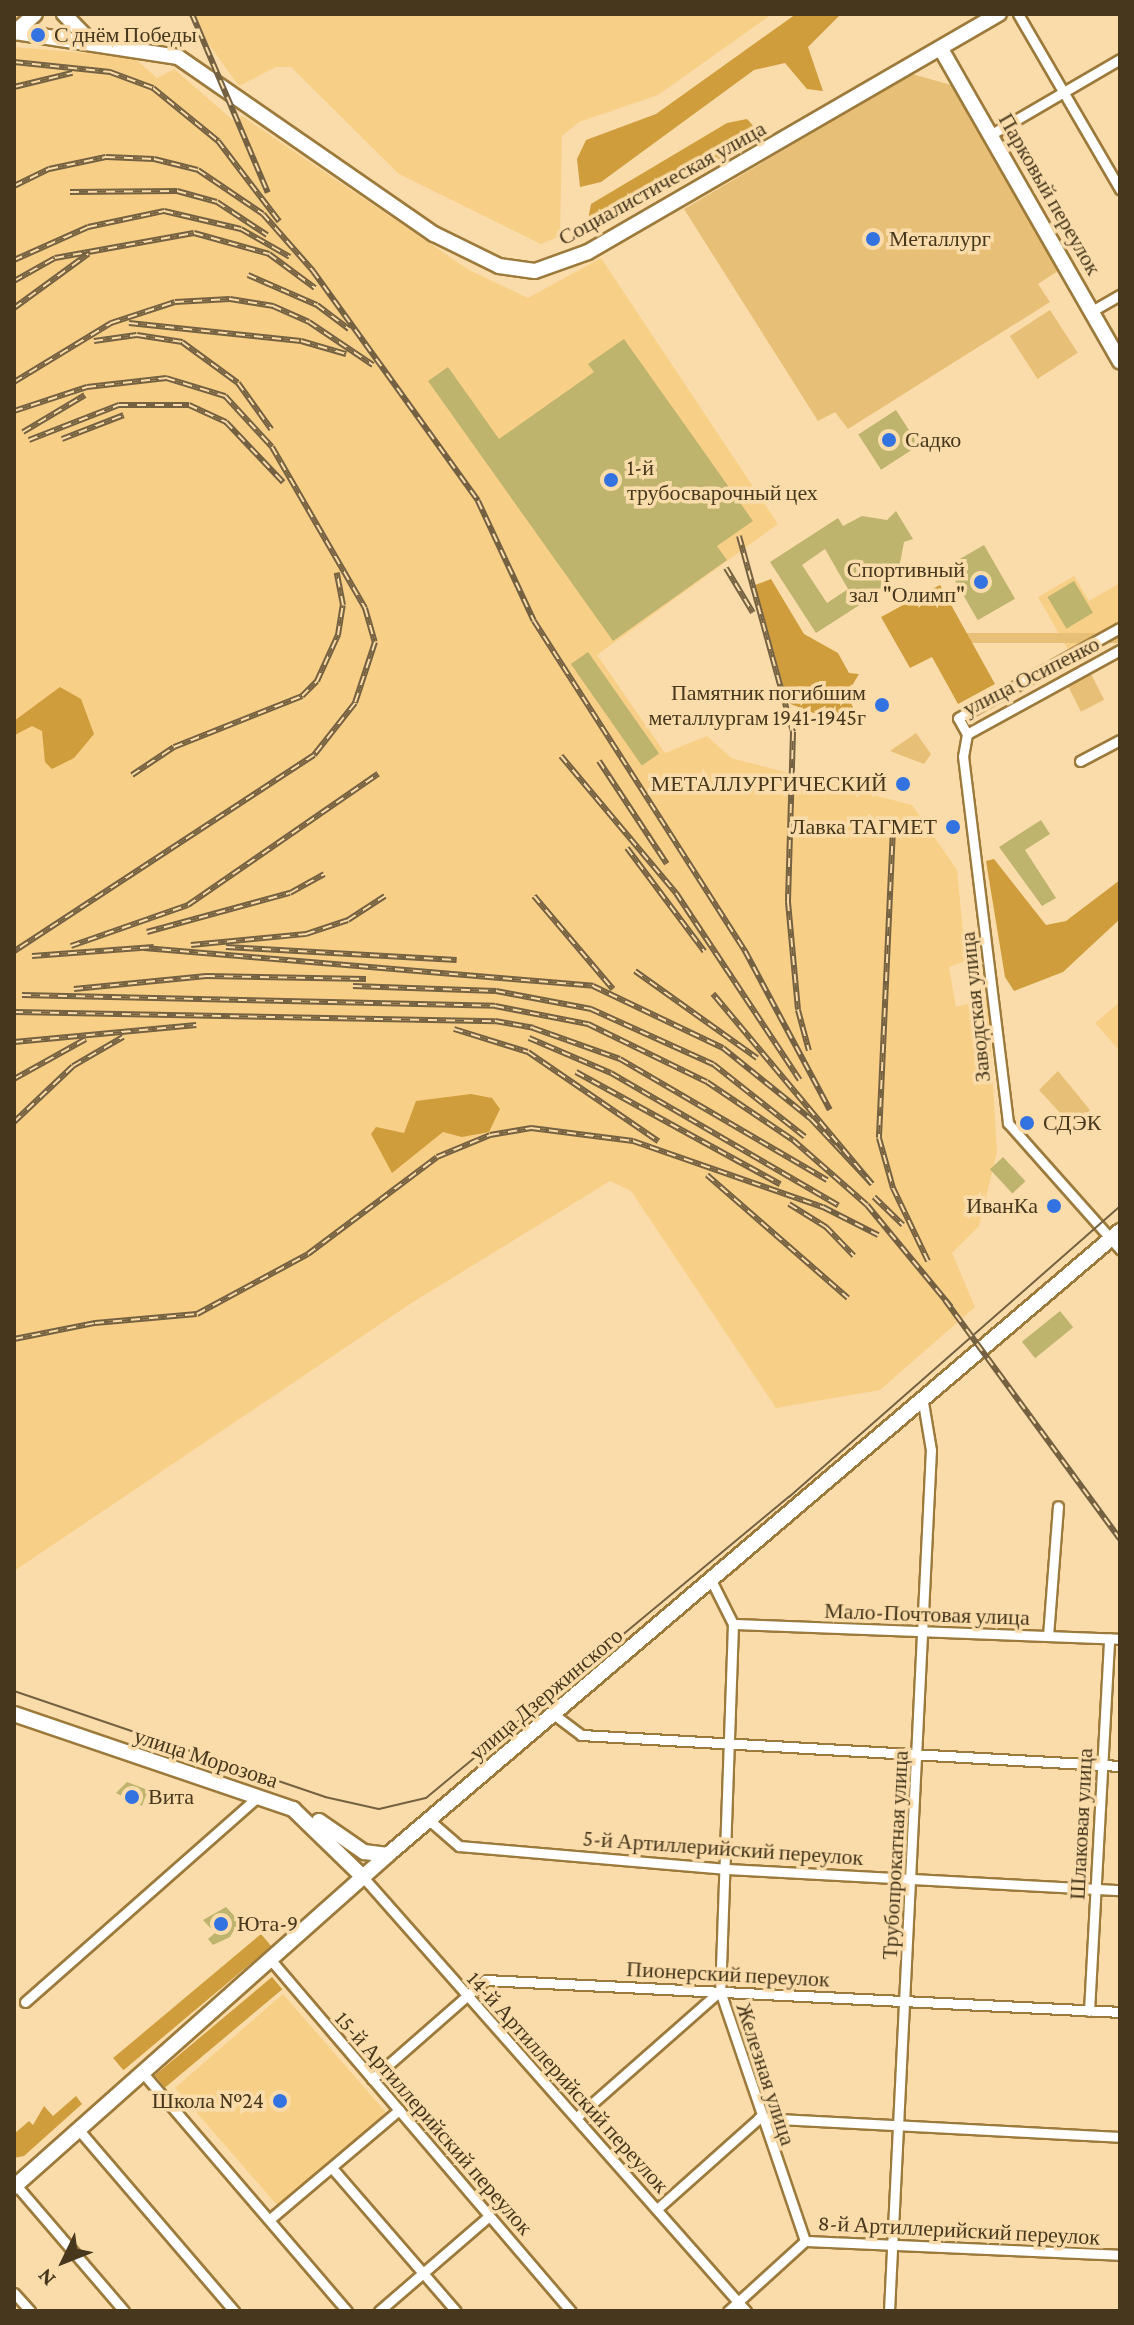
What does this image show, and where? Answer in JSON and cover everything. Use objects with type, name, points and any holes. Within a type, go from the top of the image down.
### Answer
[{"type":"main road","points":[[14,32],[35,14]]},
{"type":"main road","points":[[64,14],[90,41]]},
{"type":"main road","name":"Социалистическая улица","points":[[14,32],[90,41],[178,57],[434,234],[499,266],[535,271],[588,252],[999,14]]},
{"type":"main road","name":"Парковый переулок","points":[[941,49],[1120,361]]},
{"type":"main road","name":"улица Дзержинского","points":[[15,2186],[388,1855],[1117,1240]]},
{"type":"main road","name":"улица Морозова","points":[[14,1714],[293,1809],[363,1877]]},
{"type":"main road","points":[[293,1809],[364,1852],[388,1855]]},
{"type":"street","points":[[1018,14],[1117,176],[1120,189]]},
{"type":"street","points":[[990,135],[1120,59]]},
{"type":"street","points":[[1092,311],[1120,295]]},
{"type":"street","name":"улица Осипенко","points":[[1120,628],[958,718],[967,734],[1120,650]]},
{"type":"street","name":"Заводская улица","points":[[967,734],[963,756],[1008,1123],[1117,1240]]},
{"type":"street","points":[[1080,761],[1120,740]]},
{"type":"street","name":"Трубопрокатная улица","points":[[889,2311],[931,1450],[923,1402]]},
{"type":"street","points":[[1048,1636],[1058,1506]]},
{"type":"street","name":"Железная улица","points":[[712,1582],[733,1624],[727,1869],[720,1991],[759,2118],[805,2241]]},
{"type":"street","name":"Мало-Почтовая улица","points":[[733,1624],[1115,1639]]},
{"type":"street","name":"Шлаковая улица","points":[[1089,2011],[1102,1765],[1115,1639]]},
{"type":"street","points":[[556,1716],[581,1735],[728,1747],[1120,1766]]},
{"type":"street","points":[[25,2002],[256,1798]]},
{"type":"street","name":"5-й Артиллерийский переулок","points":[[429,1820],[459,1846],[727,1869],[1120,1890]]},
{"type":"street","name":"14-й Артиллерийский переулок","points":[[363,1877],[578,2116],[746,2311]]},
{"type":"street","name":"15-й Артиллерийский переулок","points":[[270,1959],[571,2311]]},
{"type":"street","name":"Пионерский переулок","points":[[372,2079],[465,1992],[485,1980],[1120,2012]]},
{"type":"street","points":[[578,2116],[720,1991]]},
{"type":"street","points":[[142,2072],[347,2311]]},
{"type":"street","points":[[270,2219],[399,2110]]},
{"type":"street","points":[[657,2209],[759,2118],[1120,2137]]},
{"type":"street","points":[[78,2129],[234,2311]]},
{"type":"street","points":[[332,2168],[456,2311]]},
{"type":"street","points":[[15,2186],[124,2311]]},
{"type":"street","points":[[379,2311],[489,2216]]},
{"type":"street","name":"8-й Артиллерийский переулок","points":[[728,2311],[805,2241],[1120,2255]]},
{"type":"street","points":[[14,2293],[30,2311]]},
{"type":"shaded area","points":[[187,14],[772,14],[658,95],[579,122],[562,136],[560,236],[541,244],[399,174],[291,67],[276,67],[239,86]]},
{"type":"shaded area","points":[[796,14],[841,14],[808,47],[823,91],[807,89],[785,63],[754,70],[601,182],[580,187],[577,159],[586,140],[656,114]]},
{"type":"shaded area","points":[[14,47],[133,57],[157,78],[174,69],[234,121],[242,116],[469,270],[528,298],[601,258],[778,524],[597,655],[665,753],[707,736],[731,758],[912,805],[957,870],[966,961],[949,967],[956,1007],[988,999],[997,1152],[979,1226],[952,1253],[975,1307],[880,1390],[776,1408],[631,1191],[610,1181],[413,1302],[14,1571]]},
{"type":"shaded area","name":"Металлург","points":[[912,74],[951,85],[1061,269],[1038,284],[1050,302],[848,429],[835,412],[818,421],[684,209]]},
{"type":"shaded area","points":[[747,119],[757,130],[756,142],[608,223],[588,220],[591,204],[727,123]]},
{"type":"shaded area","points":[[1050,310],[1078,353],[1038,379],[1010,336]]},
{"type":"shaded area","points":[[1074,576],[1089,601],[1120,583],[1120,625],[1070,653],[1038,597]]},
{"type":"shaded area","points":[[771,579],[804,634],[838,653],[849,673],[859,674],[847,694],[859,721],[847,726],[788,703],[755,585]]},
{"type":"shaded area","points":[[940,585],[995,684],[958,704],[932,657],[910,668],[881,617]]},
{"type":"shaded area","points":[[945,633],[1120,633],[1120,643],[945,643]]},
{"type":"shaded area","points":[[1091,674],[1104,700],[1081,712],[1068,686]]},
{"type":"shaded area","points":[[60,687],[81,699],[94,734],[74,758],[52,769],[45,762],[42,731],[32,726],[15,735],[14,721]]},
{"type":"shaded area","points":[[916,733],[931,754],[924,764],[890,751]]},
{"type":"shaded area","points":[[994,859],[1046,925],[1066,921],[1120,880],[1120,919],[1063,972],[1014,991],[1005,977],[986,861]]},
{"type":"shaded area","points":[[1120,1002],[1120,1051],[1095,1023]]},
{"type":"shaded area","points":[[1058,1071],[1090,1110],[1073,1127],[1039,1090]]},
{"type":"shaded area","points":[[471,1094],[492,1098],[500,1109],[489,1132],[462,1137],[443,1132],[392,1173],[371,1134],[376,1127],[404,1133],[416,1101]]},
{"type":"shaded area","points":[[261,1934],[271,1946],[123,2070],[113,2058]]},
{"type":"shaded area","points":[[272,1977],[282,1989],[165,2088],[155,2075]]},
{"type":"shaded area","name":"Школа №24","points":[[283,1994],[386,2112],[278,2206],[175,2088]]},
{"type":"shaded area","points":[[76,2096],[82,2104],[24,2156],[14,2158],[14,2134],[29,2121],[33,2125],[44,2106],[53,2116]]},
{"type":"building","name":"1-й трубосварочный цех","points":[[624,339],[753,521],[717,546],[727,560],[613,641],[428,381],[448,367],[499,439],[594,372],[588,364]]},
{"type":"building","name":"Садко","points":[[896,410],[919,445],[881,470],[858,435]]},
{"type":"building","points":[[896,511],[913,539],[904,542],[900,563],[885,580],[889,586],[816,633],[770,562],[838,518],[843,526],[862,516],[887,520]],"holes":[[[825,549],[848,589],[827,603],[802,565]]]},
{"type":"building","name":"Спортивный зал \"Олимп\"","points":[[984,545],[1015,599],[978,620],[947,566]]},
{"type":"building","points":[[1074,581],[1093,613],[1066,629],[1047,597]]},
{"type":"building","points":[[588,652],[659,754],[642,766],[571,664]]},
{"type":"building","points":[[1041,820],[1050,834],[1025,850],[1056,898],[1042,906],[999,847]]},
{"type":"building","points":[[1003,1157],[1026,1181],[1012,1193],[990,1169]]},
{"type":"building","points":[[1060,1311],[1073,1327],[1035,1358],[1022,1342]]},
{"type":"building","name":"Вита","points":[[127,1782],[148,1790],[142,1806],[116,1793]]},
{"type":"building","name":"Юта-9","points":[[226,1907],[239,1921],[230,1937],[213,1945],[208,1939],[215,1933],[203,1920]]},
{"type":"tram line","points":[[14,1691],[325,1797],[379,1809],[426,1798],[789,1497],[1120,1206]]},
{"type":"railway","points":[[192,14],[268,193]]},
{"type":"railway","points":[[14,62],[110,72],[153,88],[218,141],[279,221]]},
{"type":"railway","points":[[14,87],[72,73]]},
{"type":"railway","points":[[14,186],[49,169],[106,157],[154,159],[198,170],[263,214],[313,271],[478,501],[534,621],[745,951],[830,1110]]},
{"type":"railway","points":[[70,192],[177,191],[217,202],[267,235]]},
{"type":"railway","points":[[14,260],[88,227],[164,211],[241,229],[290,257]]},
{"type":"railway","points":[[14,281],[55,258],[194,233],[269,254],[315,288]]},
{"type":"railway","points":[[14,308],[88,254]]},
{"type":"railway","points":[[248,275],[317,305],[349,329]]},
{"type":"railway","points":[[14,382],[111,323],[175,302],[230,299],[273,306],[309,322],[373,365]]},
{"type":"railway","points":[[129,323],[301,341],[346,354]]},
{"type":"railway","points":[[94,341],[137,335],[182,342],[238,383],[271,429]]},
{"type":"railway","points":[[14,411],[87,387],[166,378],[225,396],[272,447],[365,608],[375,642],[355,703],[314,755],[14,951]]},
{"type":"railway","points":[[23,432],[85,395]]},
{"type":"railway","points":[[29,440],[119,405],[189,405],[226,422],[283,482]]},
{"type":"railway","points":[[62,439],[124,415]]},
{"type":"railway","points":[[739,536],[793,732],[788,902],[798,1010],[809,1051]]},
{"type":"railway","points":[[726,568],[753,613]]},
{"type":"railway","points":[[132,775],[174,747],[302,696],[317,681],[338,635],[343,605],[337,573]]},
{"type":"railway","points":[[561,756],[676,893],[800,1080]]},
{"type":"railway","points":[[599,761],[667,864]]},
{"type":"railway","points":[[71,946],[188,905],[378,774]]},
{"type":"railway","points":[[893,828],[879,1138],[893,1188],[928,1261]]},
{"type":"railway","points":[[627,848],[704,951]]},
{"type":"railway","points":[[147,932],[290,893],[324,874]]},
{"type":"railway","points":[[191,945],[306,934],[348,920],[385,896]]},
{"type":"railway","points":[[534,896],[613,989]]},
{"type":"railway","points":[[32,956],[154,947]]},
{"type":"railway","points":[[226,947],[457,960]]},
{"type":"railway","points":[[144,948],[593,986],[723,1048],[811,1119],[872,1184],[713,994]]},
{"type":"railway","points":[[635,971],[757,1058]]},
{"type":"railway","points":[[74,989],[206,976],[366,979]]},
{"type":"railway","points":[[353,986],[496,991],[591,1009],[713,1064],[805,1137]]},
{"type":"railway","points":[[22,995],[495,1006],[588,1024],[707,1082],[793,1140],[867,1205],[951,1307]]},
{"type":"railway","points":[[14,1012],[495,1021],[533,1028],[620,1059],[827,1180]]},
{"type":"railway","points":[[14,1042],[196,1025]]},
{"type":"railway","points":[[454,1029],[528,1052],[658,1141]]},
{"type":"railway","points":[[14,1122],[73,1066],[123,1037]]},
{"type":"railway","points":[[529,1038],[611,1073],[838,1205]]},
{"type":"railway","points":[[14,1079],[86,1039]]},
{"type":"railway","points":[[576,1072],[780,1184]]},
{"type":"railway","points":[[14,1339],[95,1323],[197,1314],[308,1254],[437,1157],[490,1135],[531,1128],[633,1141],[823,1207],[878,1235]]},
{"type":"railway","points":[[707,1175],[848,1298]]},
{"type":"railway","points":[[874,1197],[903,1225]]},
{"type":"railway","points":[[789,1204],[826,1227],[854,1256]]},
{"type":"railway","points":[[945,1300],[1120,1539]]},
{"type":"place","name":"С днём Победы","points":[[38,35]]},
{"type":"place","name":"Металлург","points":[[873,239]]},
{"type":"place","name":"Садко","points":[[889,440]]},
{"type":"place","name":"1-й трубосварочный цех","points":[[611,480]]},
{"type":"place","name":"Спортивный зал \"Олимп\"","points":[[981,582]]},
{"type":"place","name":"Памятник погибшим металлургам 1941-1945г","points":[[882,705]]},
{"type":"place","name":"МЕТАЛЛУРГИЧЕСКИЙ","points":[[903,784]]},
{"type":"place","name":"Лавка ТАГМЕТ","points":[[953,827]]},
{"type":"place","name":"СДЭК","points":[[1027,1123]]},
{"type":"place","name":"ИванКа","points":[[1054,1206]]},
{"type":"place","name":"Вита","points":[[132,1797]]},
{"type":"place","name":"Юта-9","points":[[221,1924]]},
{"type":"place","name":"Школа №24","points":[[280,2101]]}]
